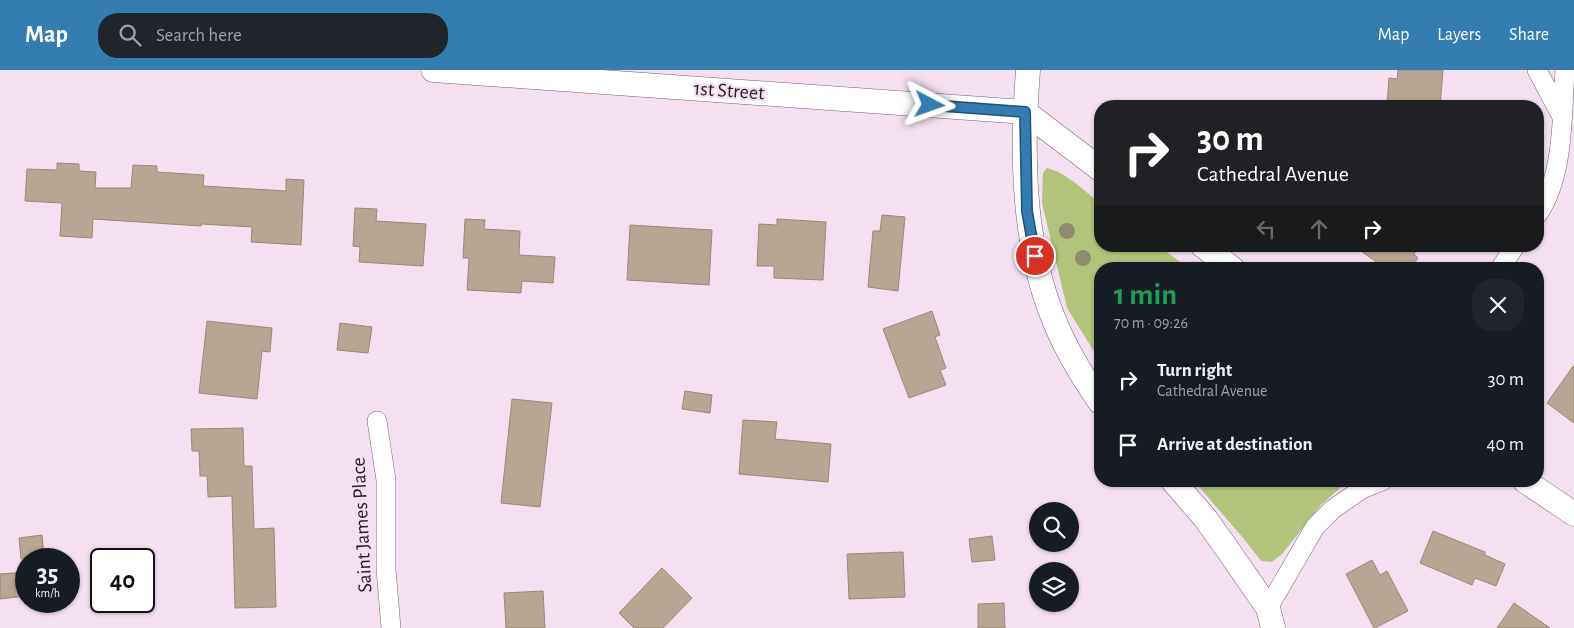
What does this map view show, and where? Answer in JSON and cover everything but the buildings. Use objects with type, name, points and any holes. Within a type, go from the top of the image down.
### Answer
[{"type":"street","name":"1st Street","points":[[433,70],[1025,112]]},
{"type":"street","points":[[1028,70],[1025,112],[1027,211],[1031,239],[1048,304],[1065,345],[1094,392]]},
{"type":"street","points":[[1537,70],[1562,116]]},
{"type":"street","points":[[1544,203],[1557,170],[1565,70]]},
{"type":"street","points":[[1025,112],[1094,164]]},
{"type":"street","points":[[1211,252],[1224,262]]},
{"type":"street","name":"Saint James Place","points":[[377,421],[386,480],[386,569],[391,628]]},
{"type":"street","points":[[1178,487],[1205,518],[1270,618]]},
{"type":"street","points":[[1270,618],[1316,527],[1340,504],[1367,487]]},
{"type":"street","points":[[1534,487],[1574,514]]},
{"type":"green space","points":[[1047,168],[1061,173],[1094,198],[1094,252],[1167,252],[1180,262],[1094,262],[1094,351],[1067,308],[1042,203],[1043,173]]},
{"type":"green space","points":[[1199,487],[1341,487],[1321,505],[1282,554],[1272,562],[1261,561]]},
{"type":"route","points":[[930,105],[1025,112],[1027,211],[1035,256]]}]
